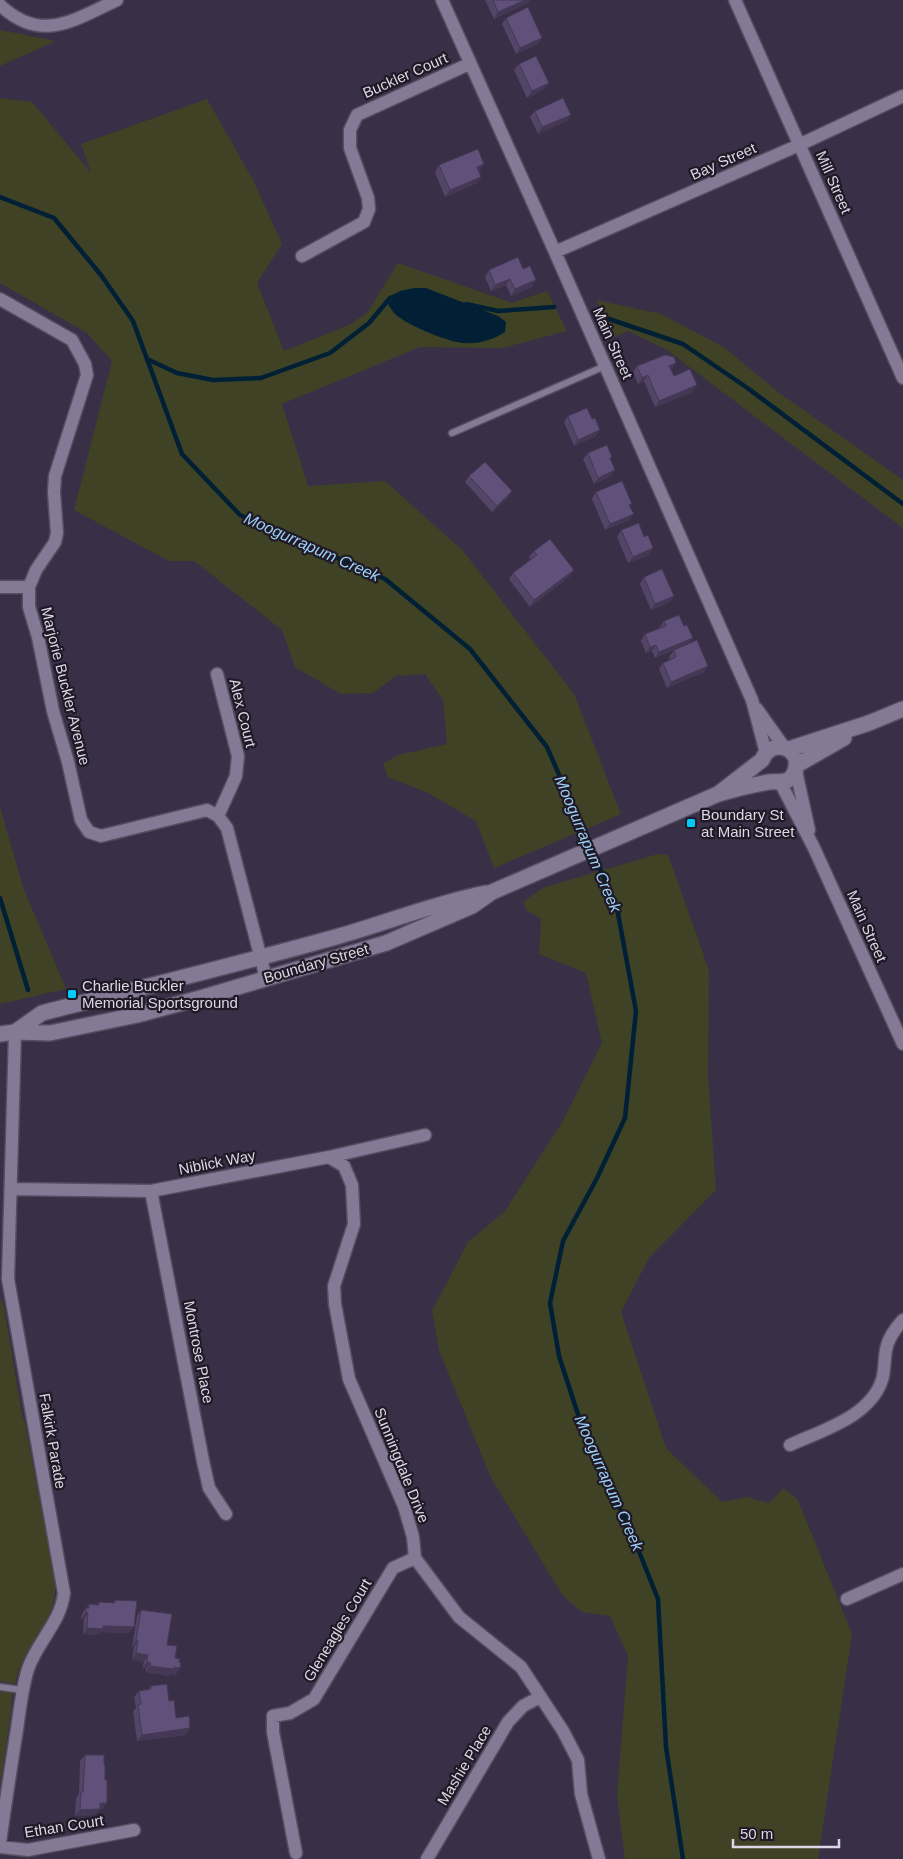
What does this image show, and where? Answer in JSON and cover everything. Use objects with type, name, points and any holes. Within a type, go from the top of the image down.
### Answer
[{"type":"street","points":[[0,4],[10,14],[28,23],[43,26],[65,24],[117,0]]},
{"type":"street","name":"Main Street","points":[[442,0],[752,700],[786,748]]},
{"type":"street","name":"Mill Street","points":[[735,0],[903,378]]},
{"type":"street","name":"Buckler Court","points":[[302,256],[364,222],[370,209],[368,198],[350,148],[350,130],[357,115],[469,64]]},
{"type":"street","name":"Bay Street","points":[[555,252],[799,145],[903,96]]},
{"type":"street","name":"Marjorie Buckler Avenue","points":[[0,298],[72,340],[85,364],[87,375],[56,476],[54,492],[57,532],[55,542],[36,570],[29,587],[29,607],[38,637],[53,711],[68,762],[81,820],[89,832],[101,836],[207,810],[218,816]]},
{"type":"street","points":[[0,587],[29,587]]},
{"type":"street","name":"Alex Court","points":[[217,674],[238,756],[236,776],[218,816]]},
{"type":"street","name":"Main Street","points":[[752,700],[764,757]]},
{"type":"street","name":"Boundary Street","points":[[718,794],[774,748],[786,748],[870,723],[903,709]]},
{"type":"street","name":"Boundary Street","points":[[7,1033],[50,1033],[127,1017],[204,997],[386,943],[472,906],[492,892],[718,794],[790,779],[796,768],[870,723]]},
{"type":"street","points":[[786,748],[794,754],[796,768]]},
{"type":"street","points":[[764,757],[762,765],[765,775],[777,781]]},
{"type":"street","name":"Main Street","points":[[796,768],[814,848]]},
{"type":"street","name":"Main Street","points":[[777,781],[814,848],[903,1044]]},
{"type":"street","points":[[218,816],[227,828],[266,978]]},
{"type":"street","name":"Boundary Street","points":[[7,1033],[42,1013],[260,958],[377,926],[459,898],[492,892]]},
{"type":"street","name":"Falkirk Parade","points":[[0,1843],[23,1690],[32,1660],[59,1615],[63,1605],[64,1593],[4,1280],[12,1189],[7,1033]]},
{"type":"street","name":"Niblick Way","points":[[12,1189],[152,1191],[329,1157],[425,1135]]},
{"type":"street","name":"Sunningdale Drive","points":[[329,1157],[344,1166],[352,1185],[354,1224],[334,1286],[335,1304],[349,1379],[404,1506],[415,1558],[459,1617],[521,1667],[563,1730],[578,1760],[581,1794],[600,1859]]},
{"type":"street","name":"Montrose Place","points":[[152,1191],[209,1488],[226,1514]]},
{"type":"street","points":[[790,1445],[848,1418],[866,1405],[877,1391],[882,1378],[886,1347],[893,1332],[903,1320]]},
{"type":"street","name":"Gleneagles Court","points":[[298,1857],[273,1732],[273,1716],[290,1713],[314,1699],[393,1568],[415,1558]]},
{"type":"street","points":[[847,1599],[903,1574]]},
{"type":"street","name":"Mashie Place","points":[[427,1859],[508,1722],[523,1706],[540,1697]]},
{"type":"street","name":"Ethan Court","points":[[0,1847],[28,1850],[134,1830]]},
{"type":"lane","points":[[452,433],[605,366]]},
{"type":"lane","points":[[0,1687],[23,1690]]},
{"type":"green space","points":[[0,30],[56,41],[0,66]]},
{"type":"green space","points":[[0,98],[32,102],[91,173],[81,144],[207,99],[254,182],[282,244],[257,283],[284,351],[349,325],[367,313],[398,263],[512,303],[547,291],[567,331],[502,348],[420,347],[282,404],[308,486],[385,481],[463,551],[574,694],[621,814],[494,868],[476,821],[428,793],[388,777],[383,764],[398,755],[447,744],[443,700],[425,674],[396,676],[373,693],[341,694],[295,667],[282,630],[194,561],[169,561],[74,510],[112,361],[87,333],[0,283]]},
{"type":"green space","points":[[596,300],[661,314],[725,348],[778,392],[903,480],[903,528],[667,350],[628,331],[613,337]]},
{"type":"green space","points":[[0,807],[23,887],[66,989],[0,1004]]},
{"type":"green space","points":[[658,854],[668,855],[709,970],[708,1075],[716,1190],[649,1258],[621,1312],[666,1448],[722,1502],[747,1497],[769,1503],[784,1488],[798,1500],[852,1634],[818,1859],[625,1859],[617,1796],[628,1656],[610,1616],[582,1612],[563,1596],[490,1476],[439,1350],[432,1311],[468,1242],[505,1211],[564,1119],[602,1043],[586,973],[539,954],[541,919],[526,910],[524,901],[545,887]]},
{"type":"green space","points":[[0,1296],[4,1308],[55,1588],[54,1599],[47,1619],[24,1658],[15,1684],[0,1681]]},
{"type":"green space","points":[[0,1689],[12,1691],[13,1695],[0,1787]]},
{"type":"water","points":[[426,288],[498,316],[506,322],[505,332],[486,341],[464,343],[448,340],[418,328],[395,314],[388,304],[400,291]]},
{"type":"building","points":[[493,0],[525,0],[498,12]]},
{"type":"building","points":[[528,7],[542,38],[520,48],[506,18]]},
{"type":"building","points":[[536,56],[549,83],[532,91],[519,64]]},
{"type":"building","points":[[563,98],[571,115],[542,127],[535,111]]},
{"type":"building","points":[[478,149],[484,164],[477,167],[481,177],[450,190],[439,165]]},
{"type":"building","points":[[518,257],[523,269],[530,266],[536,280],[515,289],[510,279],[495,285],[489,270]]},
{"type":"building","points":[[665,355],[674,357],[676,363],[669,366],[674,376],[690,369],[697,385],[659,401],[648,375],[642,378],[637,366]]},
{"type":"building","points":[[587,408],[592,419],[595,418],[600,430],[578,440],[568,416]]},
{"type":"building","points":[[607,445],[615,470],[598,478],[588,453]]},
{"type":"building","points":[[485,462],[512,491],[497,506],[469,476]]},
{"type":"building","points":[[622,481],[632,504],[629,505],[634,514],[610,524],[596,492]]},
{"type":"building","points":[[639,523],[644,537],[648,535],[653,548],[633,557],[621,530]]},
{"type":"building","points":[[550,539],[574,570],[534,600],[513,573],[537,555],[534,551]]},
{"type":"building","points":[[662,569],[674,596],[655,604],[644,577]]},
{"type":"building","points":[[679,615],[684,626],[687,625],[693,638],[659,652],[656,645],[650,647],[645,634],[666,626],[664,621]]},
{"type":"building","points":[[697,640],[708,666],[671,682],[663,663],[676,657],[674,650]]},
{"type":"building","points":[[115,1600],[137,1601],[134,1627],[103,1626],[103,1629],[87,1628],[88,1613],[86,1608],[89,1608],[89,1604],[99,1605],[99,1602],[115,1603]]},
{"type":"building","points":[[141,1610],[172,1614],[167,1645],[177,1646],[175,1658],[180,1659],[180,1668],[150,1666],[151,1663],[147,1662],[148,1655],[136,1653],[138,1641],[136,1640]]},
{"type":"building","points":[[167,1684],[169,1701],[174,1700],[176,1718],[189,1716],[190,1728],[142,1735],[138,1705],[141,1704],[139,1691],[151,1689],[151,1686]]},
{"type":"building","points":[[85,1755],[104,1755],[107,1803],[100,1803],[100,1809],[80,1810]]},
{"type":"waterway","name":"Moogurrapum Creek","points":[[0,197],[54,218],[101,275],[133,321],[182,454],[240,515],[385,579],[470,649],[547,747],[617,908],[636,1011],[625,1118],[597,1178],[563,1241],[550,1303],[559,1356],[587,1442],[630,1529],[658,1599],[666,1747],[683,1859]]},
{"type":"waterway","points":[[147,359],[177,373],[213,380],[261,378],[330,353],[369,323],[390,298],[400,294]]},
{"type":"waterway","points":[[466,304],[498,311],[554,307]]},
{"type":"waterway","points":[[609,319],[683,344],[746,387],[903,504]]},
{"type":"waterway","points":[[0,898],[28,990]]},
{"type":"place","name":"Boundary St at Main Street","points":[[691,823]]},
{"type":"place","name":"Charlie Buckler Memorial Sportsground","points":[[72,994]]}]
